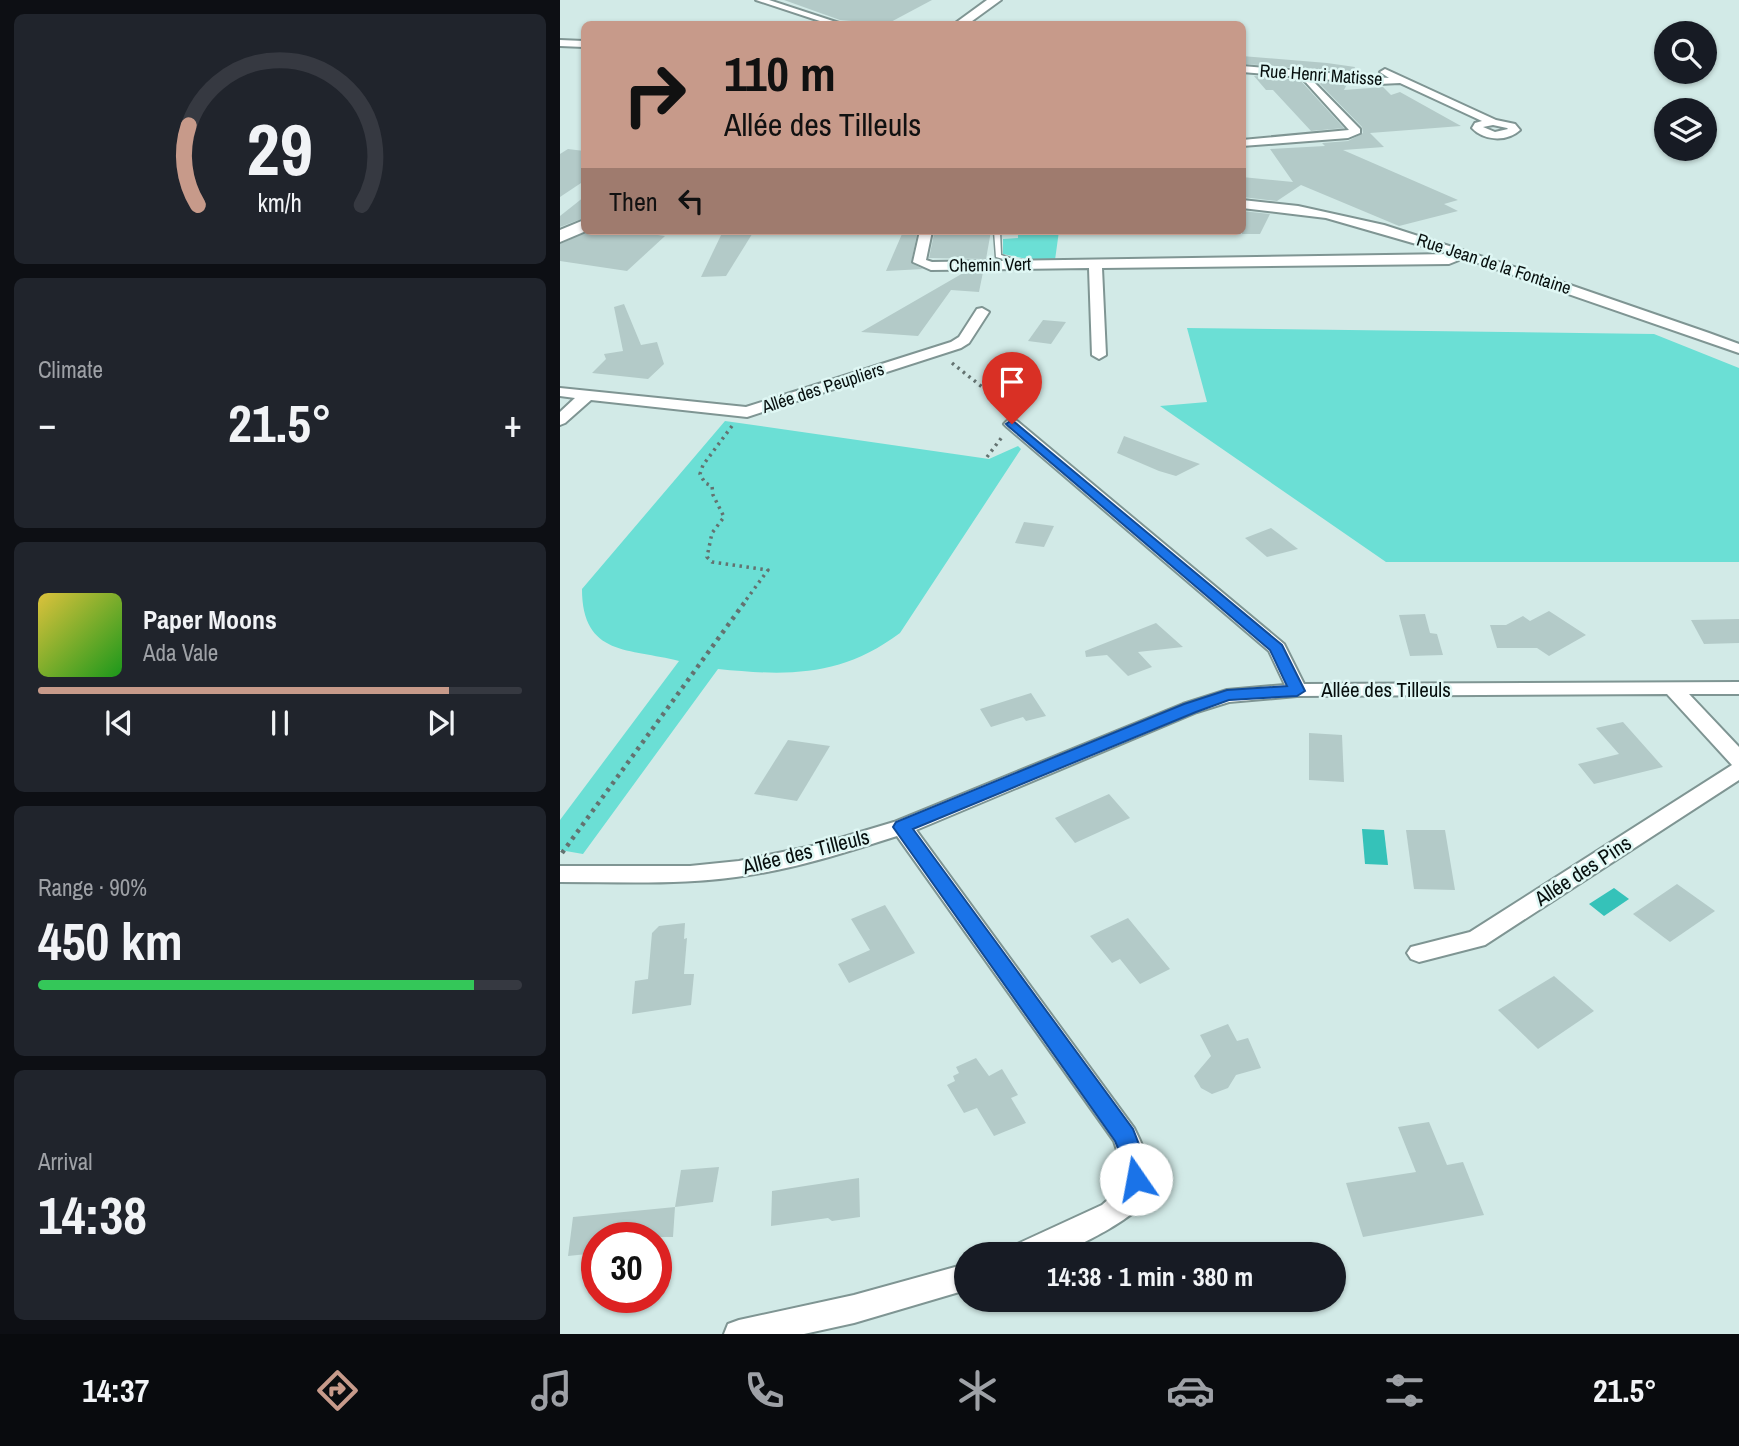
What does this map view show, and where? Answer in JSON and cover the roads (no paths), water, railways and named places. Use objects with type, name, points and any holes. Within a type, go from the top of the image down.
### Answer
[{"type":"main road","points":[[964,21],[995,0]]},
{"type":"main road","points":[[560,237],[581,226]]},
{"type":"street","points":[[760,0],[827,21]]},
{"type":"street","points":[[560,43],[581,44]]},
{"type":"street","name":"Rue Henri Matisse","points":[[1246,69],[1379,81],[1399,80]]},
{"type":"street","name":"Rue Henri Matisse","points":[[1385,72],[1493,122]]},
{"type":"street","points":[[1246,144],[1348,135],[1356,131],[1305,79],[1306,75]]},
{"type":"street","name":"Rue Jean de la Fontaine","points":[[1246,204],[1339,216],[1657,317],[1739,349]]},
{"type":"street","name":"Chemin Vert","points":[[925,235],[919,262],[931,266],[1449,260],[1462,254]]},
{"type":"street","points":[[1095,263],[1099,355]]},
{"type":"street","name":"Allée des Peupliers","points":[[560,392],[743,412],[938,351],[964,340],[982,312]]},
{"type":"street","points":[[560,420],[587,395]]},
{"type":"street","points":[[1012,424],[1277,648],[1297,691]]},
{"type":"street","points":[[1671,687],[1739,760]]},
{"type":"street","name":"Allée des Tilleuls","points":[[560,874],[690,874],[739,869],[818,853],[902,827],[1227,695],[1297,691],[1739,688]]},
{"type":"street","name":"Allée des Pins","points":[[1419,953],[1477,939],[1739,770]]},
{"type":"street","points":[[902,827],[1125,1136],[1136,1165],[1135,1193],[1112,1214],[1051,1242]]},
{"type":"street","points":[[738,1334],[853,1309],[954,1280]]},
{"type":"lane","points":[[997,235],[998,256],[1023,264]]}]
